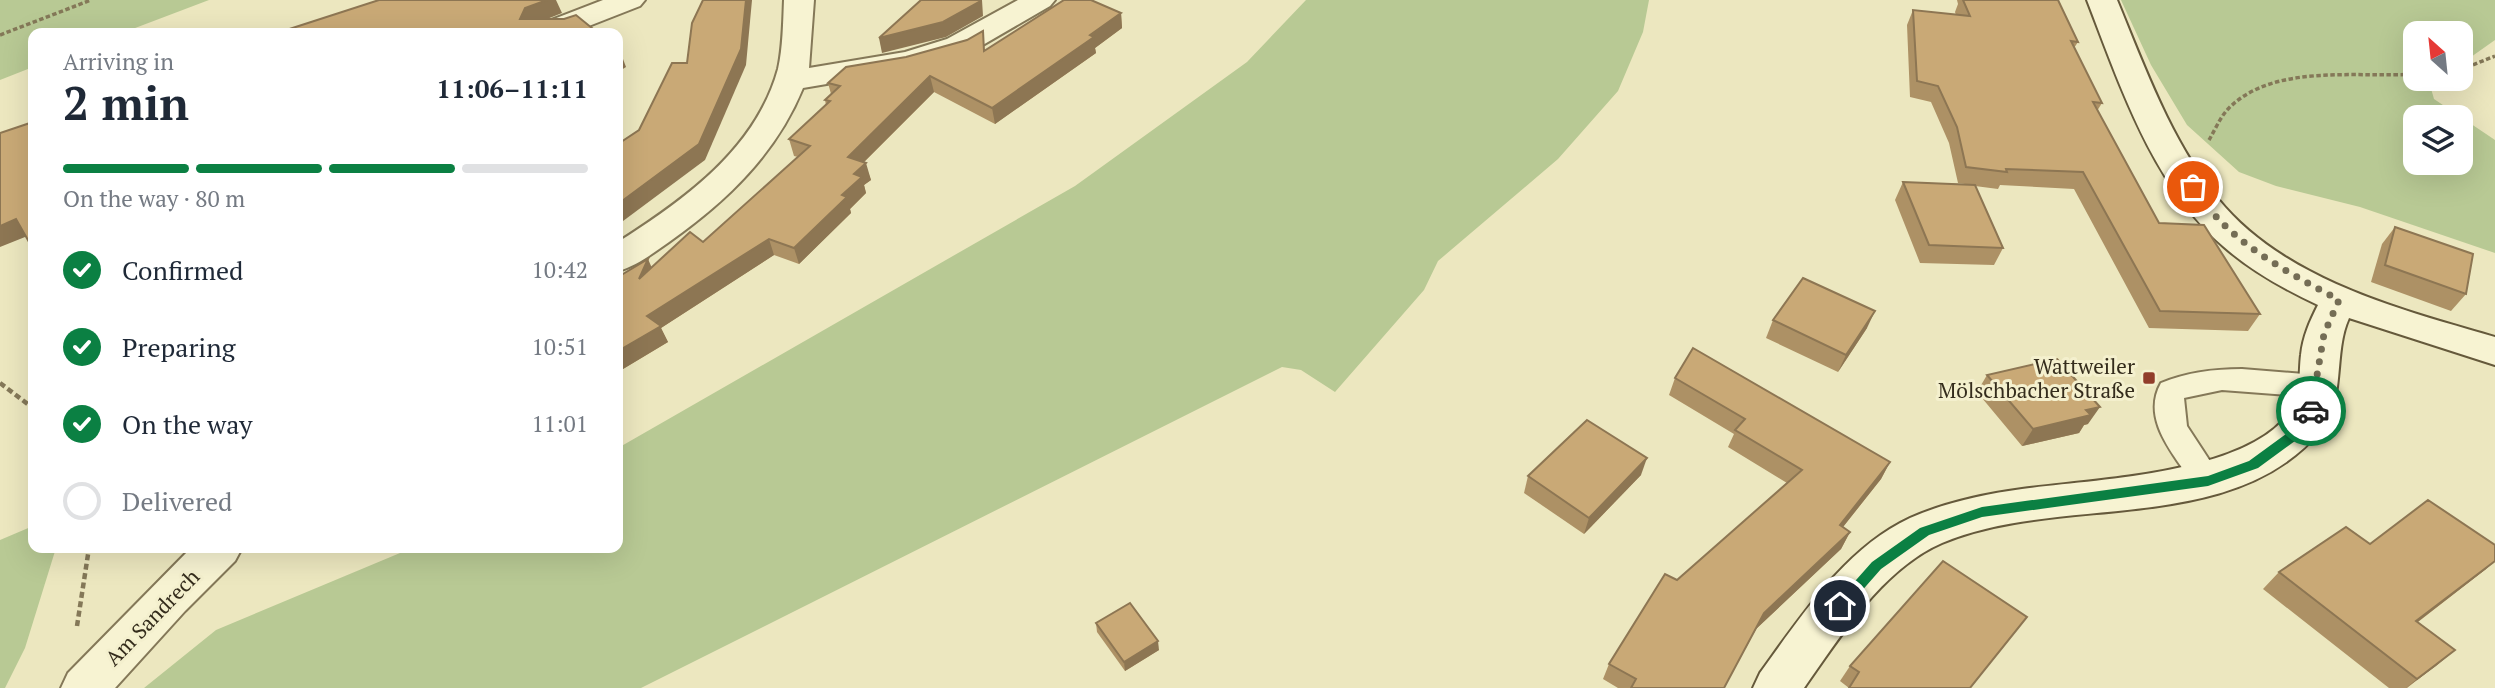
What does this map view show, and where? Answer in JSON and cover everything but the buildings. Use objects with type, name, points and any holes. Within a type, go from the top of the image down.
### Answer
[{"type":"street","points":[[557,28],[631,0]]},
{"type":"street","points":[[623,256],[682,218],[722,185],[748,155],[772,120],[790,80],[799,0]]},
{"type":"street","points":[[790,80],[909,61],[946,50],[1040,0]]},
{"type":"street","points":[[2102,0],[2134,78],[2166,145],[2207,208],[2233,235],[2339,300],[2391,321],[2495,351]]},
{"type":"street","points":[[1777,688],[1822,626],[1877,566],[1924,531],[1982,512],[2208,481],[2253,464],[2290,438],[2310,415],[2324,334],[2339,300]]},
{"type":"street","name":"Am Sandrech","points":[[85,688],[169,597],[215,553]]},
{"type":"lane","points":[[2208,481],[2168,419],[2165,404],[2171,391],[2195,381],[2215,380],[2316,386]]},
{"type":"path","points":[[0,35],[91,0]]},
{"type":"path","points":[[2473,65],[2495,56]]},
{"type":"path","points":[[2208,151],[2208,141],[2230,107],[2261,87],[2303,78],[2403,74]]},
{"type":"path","points":[[0,383],[28,404]]},
{"type":"path","points":[[76,629],[88,553]]},
{"type":"green space","points":[[0,0],[209,0],[135,28],[28,28],[28,69],[0,80]]},
{"type":"green space","points":[[1306,0],[1649,0],[1643,32],[1618,91],[1558,159],[1438,261],[1424,290],[1335,392],[1301,370],[1282,367],[641,688],[144,688],[216,630],[400,553],[623,553],[623,445],[1075,186],[1247,62]]},
{"type":"green space","points":[[2121,0],[2495,0],[2495,40],[2473,56],[2473,21],[2403,21],[2403,91],[2432,91],[2434,99],[2443,105],[2403,105],[2403,175],[2473,175],[2473,125],[2495,140],[2495,253],[2360,207],[2276,186],[2239,172],[2187,125],[2151,65]]},
{"type":"green space","points":[[28,528],[28,553],[54,553],[25,648],[5,688],[0,688],[0,540]]},
{"type":"way so far","points":[[2193,187],[2207,208],[2233,235],[2281,268],[2339,300],[2324,334],[2311,411]]},
{"type":"place","name":"Wattweiler Mölschbacher Straße","points":[[2149,378]]},
{"type":"route","points":[[1840,606],[1877,566],[1924,531],[1982,512],[2208,481],[2253,464],[2290,438],[2311,411]]}]
